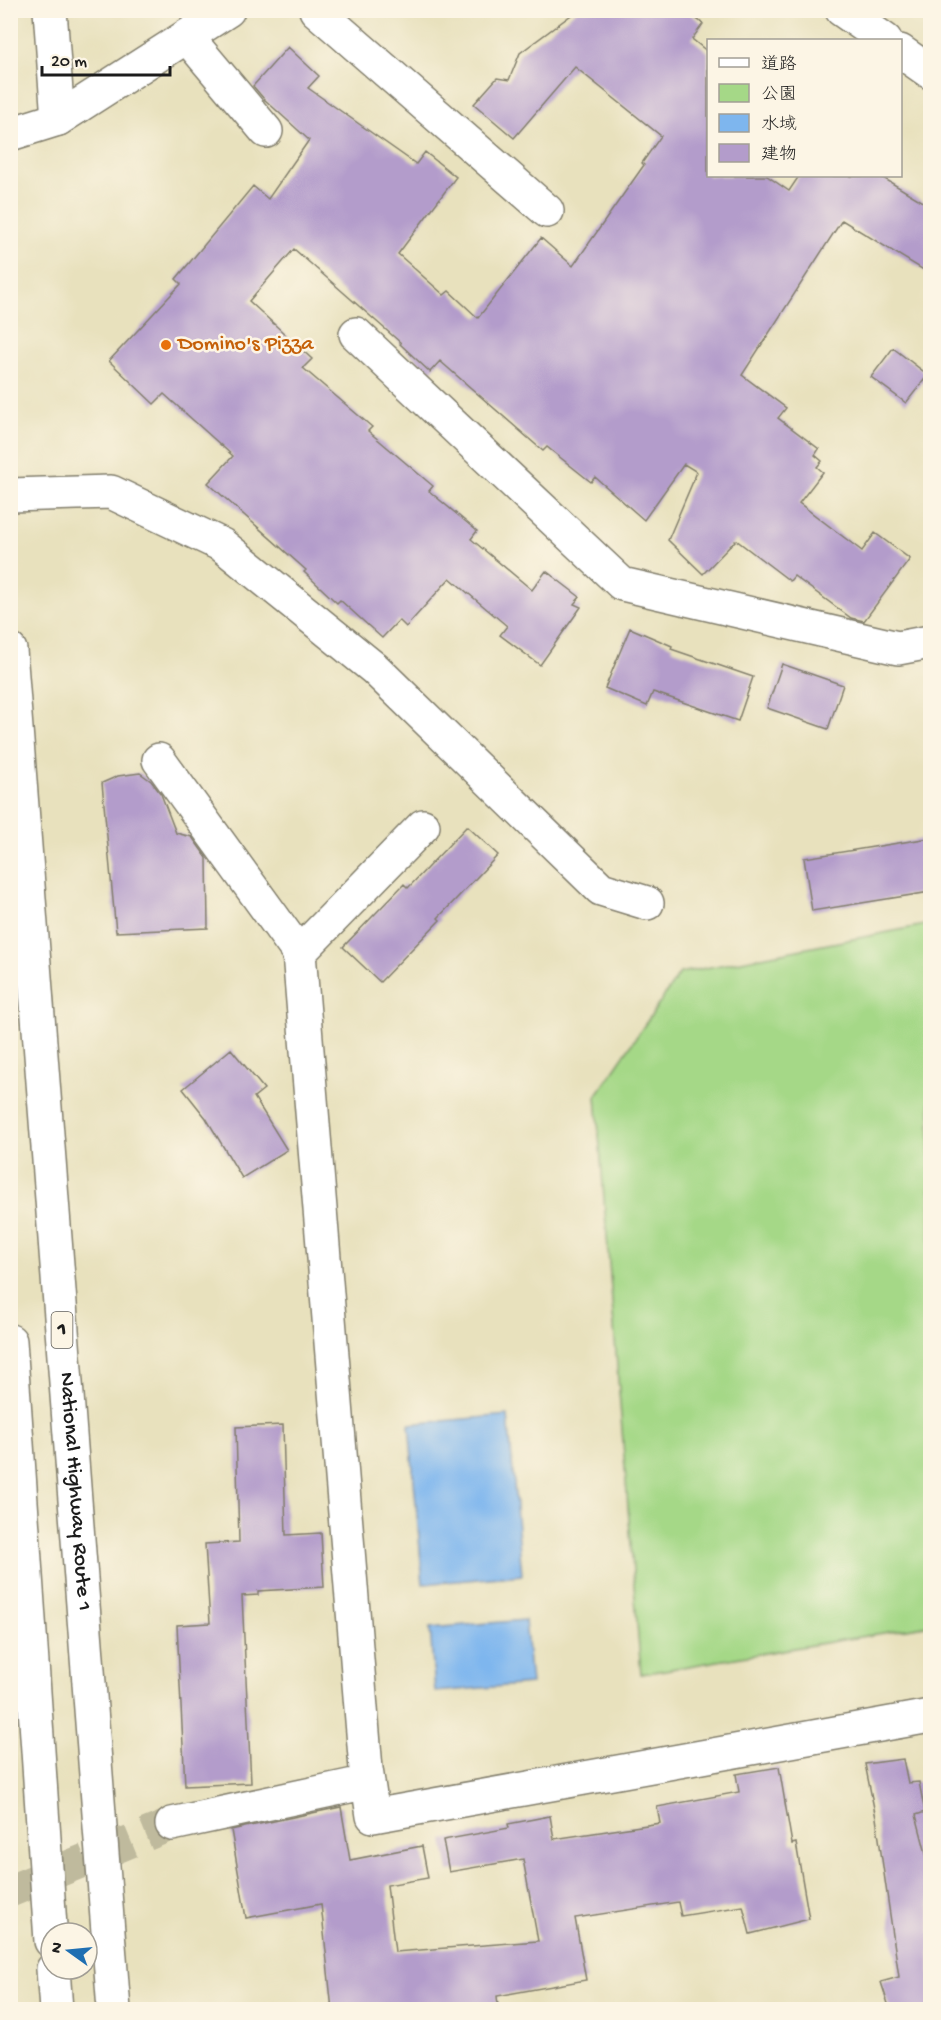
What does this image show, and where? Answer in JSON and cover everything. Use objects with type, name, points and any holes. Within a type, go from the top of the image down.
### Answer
[{"type":"main road","points":[[50,10],[58,119]]},
{"type":"main road","points":[[10,134],[58,119],[228,10]]},
{"type":"main road","points":[[316,10],[547,211]]},
{"type":"main road","points":[[842,10],[884,39]]},
{"type":"main road","points":[[187,37],[266,131]]},
{"type":"main road","points":[[902,52],[930,72]]},
{"type":"main road","points":[[356,333],[622,584],[898,648],[930,642]]},
{"type":"main road","points":[[10,495],[111,492],[222,545],[375,669],[601,889],[647,903]]},
{"type":"main road","name":"National Highway Route 1","points":[[10,650],[114,2010]]},
{"type":"main road","points":[[159,760],[299,953],[368,1782],[373,1816],[930,1716]]},
{"type":"main road","points":[[299,953],[423,826]]},
{"type":"main road","points":[[10,1341],[50,1921]]},
{"type":"main road","points":[[172,1824],[368,1782]]},
{"type":"main road","points":[[54,1981],[56,2010]]},
{"type":"green space","points":[[930,924],[930,1625],[641,1674],[596,1096],[680,973]]},
{"type":"water","points":[[508,1415],[522,1575],[423,1584],[409,1424]]},
{"type":"water","points":[[525,1620],[531,1684],[435,1692],[430,1628]]},
{"type":"building","points":[[578,10],[685,10],[703,24],[692,39],[707,51],[707,177],[768,177],[789,191],[798,177],[882,177],[930,206],[930,274],[842,220],[742,375],[786,408],[778,418],[819,449],[815,455],[822,461],[817,467],[823,472],[799,503],[862,551],[875,533],[910,559],[864,621],[851,618],[794,576],[790,581],[736,540],[703,574],[668,540],[697,472],[684,464],[644,520],[595,477],[591,482],[547,447],[543,451],[440,361],[430,372],[401,343],[294,249],[249,301],[312,359],[303,368],[372,427],[368,431],[433,486],[429,491],[477,531],[471,539],[532,590],[546,571],[580,597],[574,604],[581,607],[540,665],[500,635],[507,626],[450,578],[406,627],[399,620],[382,638],[340,600],[337,603],[304,572],[306,570],[208,483],[233,456],[164,394],[154,404],[109,361],[181,284],[176,279],[253,186],[268,199],[309,140],[253,86],[288,47],[319,76],[308,88],[416,164],[425,152],[456,177],[398,254],[444,295],[449,291],[478,318],[541,238],[573,266],[644,165],[642,163],[661,136],[575,67],[514,138],[474,104],[497,78],[509,80],[520,53]]},
{"type":"building","points":[[893,348],[928,375],[906,403],[871,377]]},
{"type":"building","points":[[630,628],[672,646],[671,649],[753,677],[738,721],[653,692],[647,706],[605,688]]},
{"type":"building","points":[[782,664],[843,685],[828,729],[767,708]]},
{"type":"building","points":[[140,773],[151,781],[161,794],[176,833],[192,837],[207,858],[208,928],[116,932],[102,783],[118,776]]},
{"type":"building","points":[[467,826],[498,855],[380,982],[343,947],[404,884],[408,888]]},
{"type":"building","points":[[930,838],[930,892],[812,911],[804,858]]},
{"type":"building","points":[[231,1049],[264,1089],[254,1097],[287,1150],[242,1178],[206,1118],[183,1089]]},
{"type":"building","points":[[283,1425],[286,1535],[321,1533],[324,1587],[258,1591],[258,1595],[242,1596],[251,1783],[185,1786],[177,1625],[210,1623],[205,1544],[239,1542],[236,1427]]},
{"type":"building","points":[[903,1759],[908,1783],[919,1782],[925,1812],[916,1815],[930,1869],[930,2010],[890,2010],[881,1982],[899,1977],[876,1818],[865,1764]]},
{"type":"building","points":[[779,1767],[792,1844],[796,1843],[809,1919],[750,1934],[743,1906],[681,1916],[678,1902],[575,1918],[586,1980],[497,1996],[498,2006],[448,2010],[332,2010],[321,1904],[246,1918],[231,1830],[341,1807],[350,1860],[422,1846],[428,1878],[387,1885],[395,1952],[538,1941],[523,1859],[449,1872],[443,1840],[509,1828],[508,1824],[550,1816],[554,1839],[660,1823],[657,1807],[739,1792],[736,1774]]},
{"type":"tunnel","points":[[10,1891],[172,1824]]},
{"type":"place","name":"Domino's Pizza","points":[[166,345]]}]
